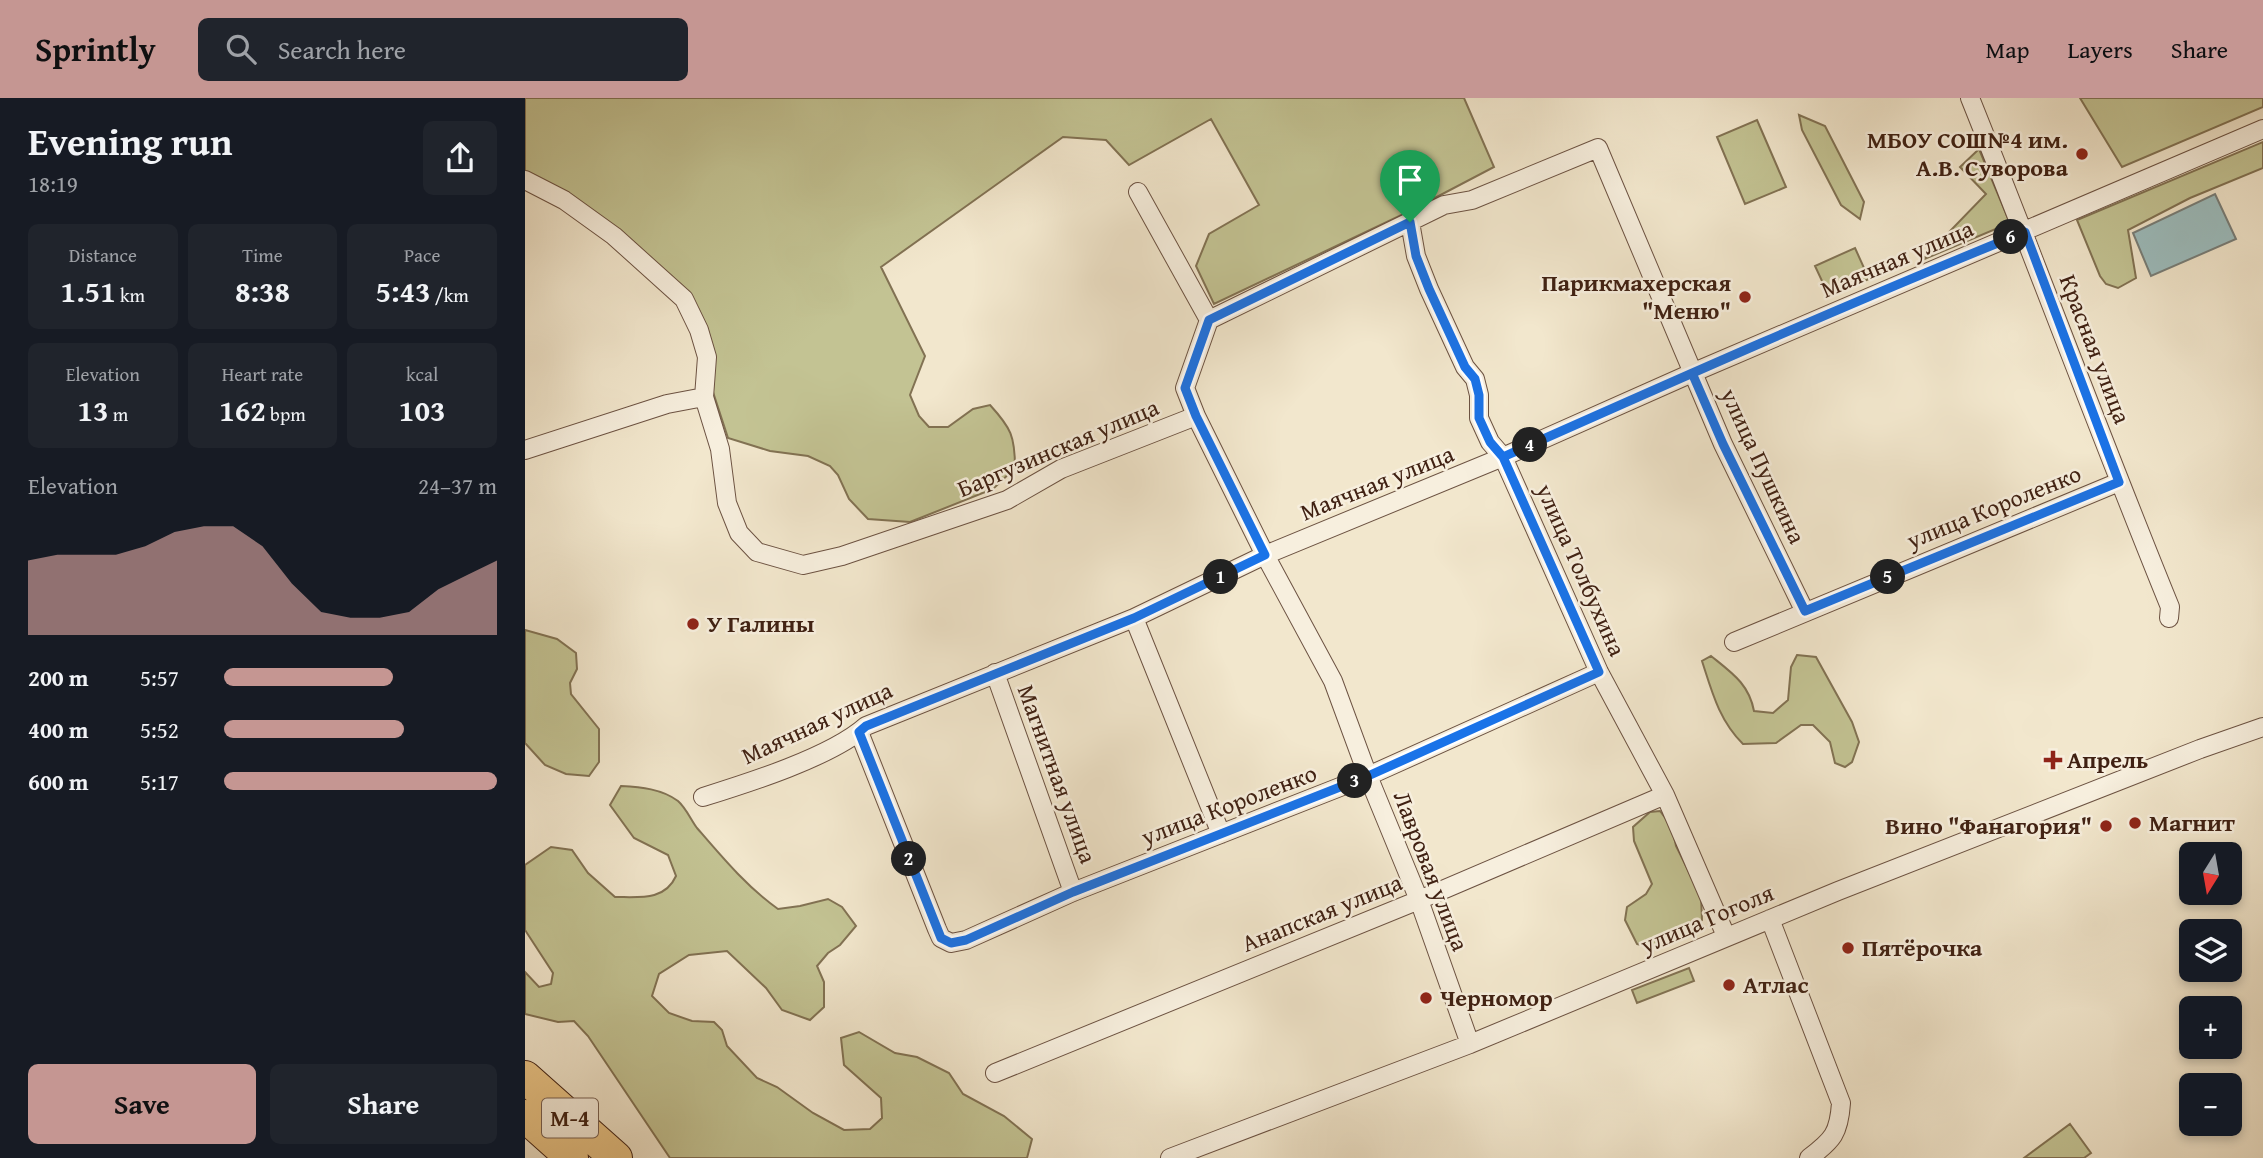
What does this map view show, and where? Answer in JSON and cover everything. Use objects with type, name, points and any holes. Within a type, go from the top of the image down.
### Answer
[{"type":"highway","name":"М-4","points":[[525,1077],[616,1158]]},
{"type":"highway","name":"М-4","points":[[525,1116],[572,1158]]},
{"type":"street","name":"Красная улица","points":[[1971,98],[2170,607],[2169,618]]},
{"type":"street","name":"Маячная улица","points":[[702,797],[746,783],[829,749],[866,726],[1134,618],[1265,555],[1503,457],[1692,373],[2263,129]]},
{"type":"street","name":"улица Пушкина","points":[[1410,222],[1444,205],[1472,200],[1598,148],[1723,444],[1805,611]]},
{"type":"street","points":[[525,180],[564,200],[614,236],[684,299],[699,330],[707,357],[704,397],[667,404],[525,450]]},
{"type":"street","points":[[1138,192],[1209,320],[1410,222]]},
{"type":"street","name":"улица Толбухина","points":[[1410,222],[1416,256],[1429,289],[1465,367],[1475,379],[1479,395],[1479,418],[1490,442],[1503,457],[1599,672],[1665,795],[1726,936]]},
{"type":"street","name":"Лавровая улица","points":[[1209,320],[1185,388],[1196,416],[1265,555],[1333,681],[1368,776],[1419,900],[1470,1044]]},
{"type":"street","name":"Баргузинская улица","points":[[704,397],[720,449],[727,503],[739,533],[757,552],[803,565],[842,556],[1007,500],[1061,469],[1196,416]]},
{"type":"street","name":"улица Короленко","points":[[1734,642],[2119,482]]},
{"type":"street","points":[[1134,618],[1221,834]]},
{"type":"street","name":"улица Короленко","points":[[859,732],[937,929],[941,938],[951,943],[966,940],[1073,892],[1368,776],[1599,672]]},
{"type":"street","name":"Магнитная улица","points":[[995,673],[1073,892]]},
{"type":"street","name":"улица Гоголя","points":[[1170,1158],[1470,1044],[1726,936],[2187,754],[2263,727]]},
{"type":"street","name":"Анапская улица","points":[[995,1073],[1419,900],[1665,795]]},
{"type":"street","points":[[1770,919],[1841,1103],[1839,1122],[1831,1141],[1809,1158]]},
{"type":"green space","points":[[525,98],[1464,98],[1494,167],[1410,211],[1214,304],[1196,266],[1209,234],[1259,205],[1211,119],[1129,165],[1106,140],[1063,137],[881,267],[925,356],[910,395],[919,416],[929,427],[948,427],[973,409],[990,405],[1007,427],[1014,448],[1015,468],[993,489],[910,522],[868,519],[849,499],[838,475],[830,466],[808,456],[770,451],[728,438],[713,392],[714,351],[698,308],[666,273],[525,174]]},
{"type":"green space","points":[[2080,98],[2263,98],[2263,107],[2122,167]]},
{"type":"green space","points":[[1799,115],[1825,126],[1864,202],[1860,219],[1841,205],[1802,130]]},
{"type":"green space","points":[[1757,120],[1786,187],[1745,204],[1717,137]]},
{"type":"green space","points":[[2263,142],[2263,168],[2190,198],[2128,230],[2136,278],[2118,288],[2106,284],[2100,276],[2077,220]]},
{"type":"green space","points":[[1979,149],[2010,223],[1922,260],[1986,194],[1960,167]]},
{"type":"green space","points":[[1855,248],[1869,279],[1829,296],[1815,266]]},
{"type":"green space","points":[[525,630],[557,639],[576,653],[577,669],[570,683],[571,694],[599,729],[599,762],[589,776],[566,774],[545,765],[525,743]]},
{"type":"green space","points":[[1797,655],[1816,657],[1852,722],[1859,742],[1852,762],[1845,767],[1835,763],[1830,742],[1813,725],[1801,725],[1776,743],[1743,744],[1722,715],[1702,661],[1711,656],[1733,674],[1748,693],[1754,711],[1773,713],[1788,700],[1791,667]]},
{"type":"green space","points":[[621,786],[658,791],[678,801],[725,861],[778,909],[828,899],[842,907],[856,926],[817,966],[824,982],[824,1007],[810,1020],[782,1010],[766,988],[727,951],[689,955],[659,974],[652,996],[669,1013],[692,1021],[714,1022],[722,1030],[727,1046],[757,1078],[777,1087],[813,1113],[844,1130],[870,1129],[882,1118],[881,1098],[844,1065],[841,1038],[859,1032],[895,1053],[917,1057],[949,1073],[963,1094],[1004,1116],[1032,1139],[1027,1158],[670,1158],[588,1036],[574,1021],[558,1022],[525,1014],[525,972],[539,987],[551,984],[553,973],[525,930],[525,865],[551,847],[572,850],[588,873],[615,897],[658,894],[671,884],[676,876],[668,855],[634,838],[610,805]]},
{"type":"green space","points":[[1660,811],[1672,827],[1676,846],[1701,896],[1702,920],[1672,941],[1646,946],[1637,944],[1625,920],[1627,907],[1646,894],[1652,884],[1634,841],[1633,827],[1650,812]]},
{"type":"green space","points":[[1689,968],[1694,981],[1637,1003],[1632,990]]},
{"type":"green space","points":[[2070,1124],[2091,1153],[2084,1158],[2024,1158]]},
{"type":"water","points":[[2215,194],[2236,239],[2151,276],[2133,233]]},
{"type":"place","name":"МБОУ СОШ№4 им. А.В. Суворова","points":[[2082,154]]},
{"type":"place","name":"Парикмахерская \"Меню\"","points":[[1745,297]]},
{"type":"place","name":"У Галины","points":[[693,624]]},
{"type":"place","name":"Апрель","points":[[2053,760]]},
{"type":"place","name":"Магнит","points":[[2135,823]]},
{"type":"place","name":"Вино \"Фанагория\"","points":[[2106,826]]},
{"type":"place","name":"Пятёрочка","points":[[1848,948]]},
{"type":"place","name":"Атлас","points":[[1729,985]]},
{"type":"place","name":"Черномор","points":[[1426,998]]},
{"type":"route","points":[[1410,222],[1209,320],[1185,388],[1196,416],[1265,555],[1134,618],[866,726],[859,732],[941,938],[951,943],[966,940],[1073,892],[1368,776],[1599,672],[1503,457],[1692,373],[1723,444],[1805,611],[2119,482],[2025,232],[1692,373],[1598,415],[1503,457],[1490,442],[1479,418],[1479,395],[1475,379],[1465,367],[1429,289],[1416,256],[1410,222]]}]
